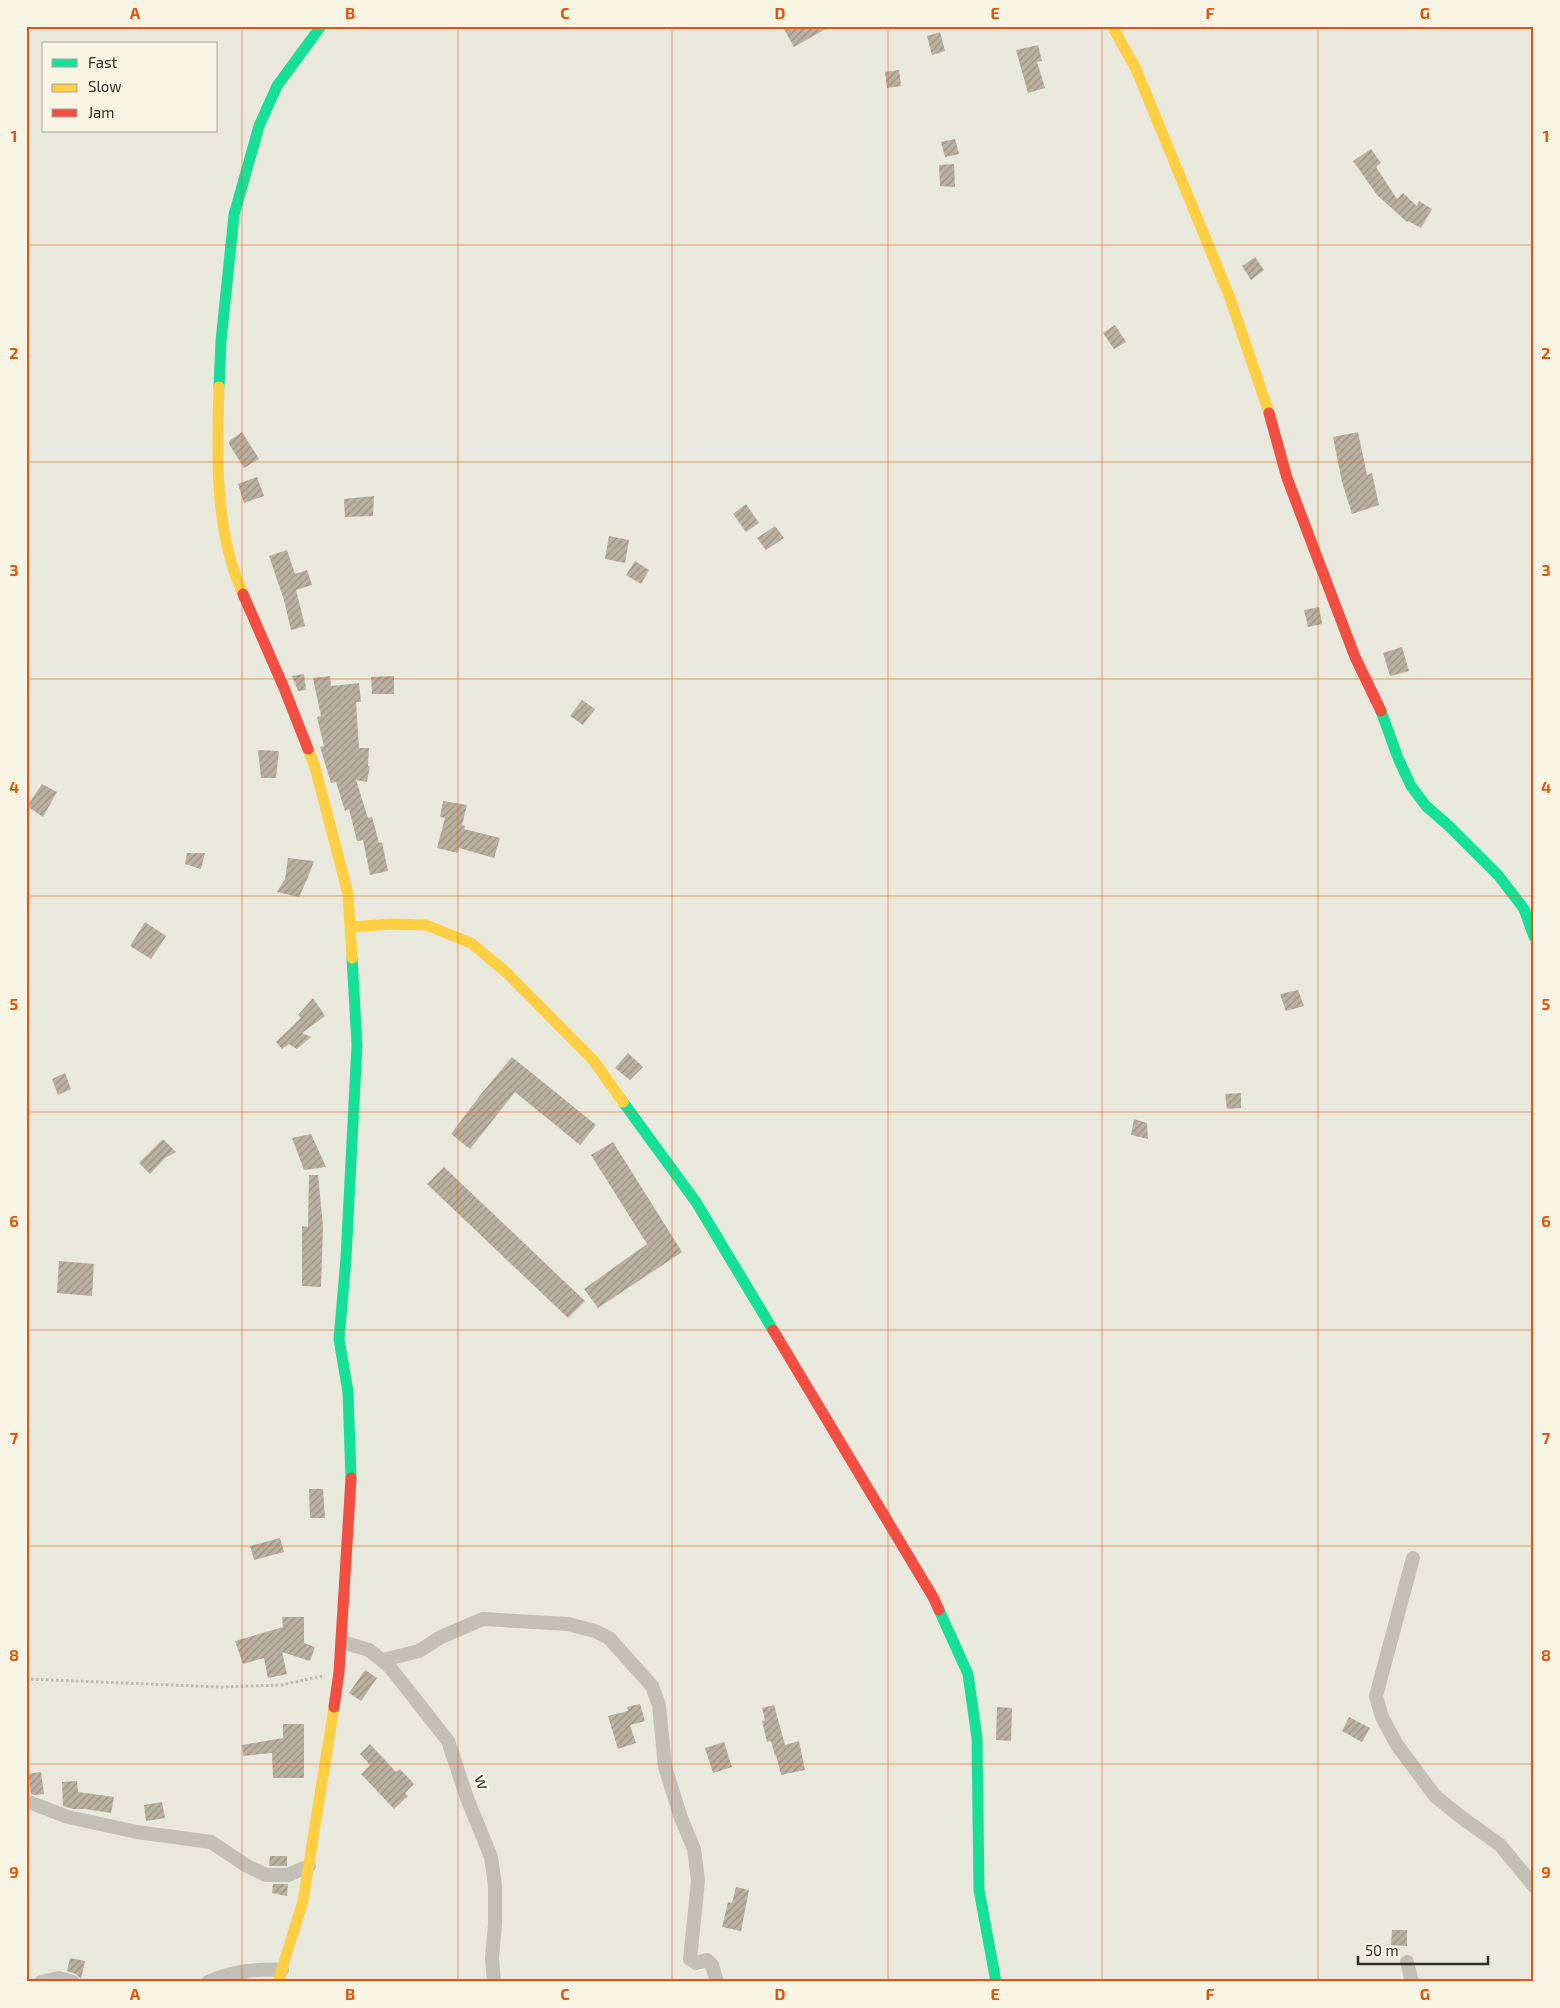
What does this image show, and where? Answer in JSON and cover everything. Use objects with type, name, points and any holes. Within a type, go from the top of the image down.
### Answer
[{"type":"street","points":[[208,1982],[217,1978],[264,1968],[280,1976],[304,1901],[342,1642],[351,1477],[348,1392],[339,1339],[346,1258],[357,1045],[348,894],[315,767],[284,688],[233,572],[222,520],[216,449],[221,340],[234,215],[259,126],[277,86],[321,26]]},
{"type":"street","points":[[1112,26],[1136,69],[1230,298],[1270,416],[1287,478],[1355,657],[1378,704],[1398,758],[1411,786],[1426,806],[1498,875],[1524,909],[1534,937]]},
{"type":"street","points":[[351,927],[391,924],[426,925],[471,943],[507,973],[594,1061],[706,1218],[933,1597],[968,1674],[978,1738],[979,1890],[996,1982]]},
{"type":"street","points":[[1413,1558],[1376,1696],[1382,1717],[1396,1746],[1435,1796],[1461,1818],[1500,1845],[1534,1886]]},
{"type":"street","points":[[382,1660],[419,1651],[441,1637],[483,1619],[568,1624],[595,1631],[610,1638],[652,1686],[659,1705],[665,1767],[681,1818],[694,1850],[698,1881],[690,1959],[696,1963],[708,1960],[712,1964],[717,1982]]},
{"type":"street","name":"w","points":[[342,1642],[370,1650],[382,1660],[410,1690],[448,1741],[467,1798],[491,1857],[495,1885],[495,1924],[492,1958],[494,1982]]},
{"type":"street","points":[[26,1801],[68,1816],[137,1832],[211,1842],[247,1866],[266,1875],[288,1875],[309,1866]]},
{"type":"street","points":[[1407,1962],[1412,1982]]},
{"type":"street","points":[[41,1982],[59,1978],[73,1982]]},
{"type":"path","points":[[26,1679],[221,1687],[282,1684],[339,1672]]},
{"type":"building","points":[[782,26],[831,26],[794,47]]},
{"type":"building","points":[[940,32],[945,51],[932,55],[927,36]]},
{"type":"building","points":[[1038,45],[1042,61],[1037,62],[1045,88],[1028,93],[1016,50]]},
{"type":"building","points":[[899,70],[901,86],[887,88],[885,72]]},
{"type":"building","points":[[955,139],[959,154],[945,157],[941,142]]},
{"type":"building","points":[[1371,149],[1381,163],[1376,167],[1397,199],[1403,193],[1417,206],[1419,201],[1432,209],[1421,228],[1407,222],[1377,195],[1353,161]]},
{"type":"building","points":[[954,164],[955,187],[940,186],[939,165]]},
{"type":"building","points":[[1255,257],[1264,270],[1251,280],[1242,266]]},
{"type":"building","points":[[1115,325],[1126,342],[1114,349],[1103,333]]},
{"type":"building","points":[[242,432],[259,459],[244,468],[229,444],[229,441]]},
{"type":"building","points":[[1358,432],[1367,475],[1372,473],[1379,505],[1352,514],[1342,482],[1333,437]]},
{"type":"building","points":[[257,477],[264,496],[244,503],[238,484]]},
{"type":"building","points":[[374,496],[373,516],[345,517],[344,499]]},
{"type":"building","points":[[746,504],[759,523],[746,532],[733,514]]},
{"type":"building","points":[[775,526],[784,538],[766,550],[757,538]]},
{"type":"building","points":[[609,536],[629,540],[625,563],[605,559]]},
{"type":"building","points":[[287,550],[295,574],[307,570],[312,585],[296,590],[305,626],[291,630],[284,600],[269,556]]},
{"type":"building","points":[[635,561],[649,570],[641,584],[626,575]]},
{"type":"building","points":[[1319,607],[1322,624],[1308,627],[1304,610]]},
{"type":"building","points":[[1402,647],[1409,671],[1390,676],[1383,653]]},
{"type":"building","points":[[304,674],[306,690],[298,691],[292,676]]},
{"type":"building","points":[[330,676],[331,686],[359,683],[361,702],[356,702],[359,748],[369,748],[368,766],[370,766],[367,782],[356,780],[368,818],[372,817],[379,843],[382,842],[388,871],[370,875],[363,840],[357,841],[349,809],[345,811],[336,782],[331,783],[320,747],[324,746],[317,717],[321,716],[313,678]]},
{"type":"building","points":[[394,676],[394,694],[372,694],[371,677]]},
{"type":"building","points":[[582,700],[595,709],[583,725],[570,716]]},
{"type":"building","points":[[258,750],[279,751],[276,778],[261,778]]},
{"type":"building","points":[[42,784],[57,792],[43,817],[27,806]]},
{"type":"building","points":[[443,801],[467,805],[462,825],[465,826],[464,829],[500,838],[494,858],[459,848],[458,853],[437,848],[445,818],[440,817]]},
{"type":"building","points":[[187,853],[205,853],[201,869],[185,864]]},
{"type":"building","points":[[288,858],[314,861],[299,897],[277,892],[285,879]]},
{"type":"building","points":[[145,922],[166,936],[151,959],[130,946]]},
{"type":"building","points":[[1298,990],[1304,1006],[1286,1011],[1280,994]]},
{"type":"building","points":[[313,998],[325,1016],[302,1033],[311,1037],[297,1049],[289,1044],[282,1049],[276,1042],[301,1018],[298,1015]]},
{"type":"building","points":[[628,1053],[643,1067],[630,1080],[615,1068]]},
{"type":"building","points":[[512,1057],[596,1125],[580,1145],[515,1092],[470,1149],[451,1134]]},
{"type":"building","points":[[65,1073],[71,1089],[58,1095],[52,1079]]},
{"type":"building","points":[[1241,1093],[1241,1108],[1227,1109],[1225,1094]]},
{"type":"building","points":[[1134,1119],[1147,1123],[1148,1139],[1131,1135]]},
{"type":"building","points":[[311,1134],[326,1167],[304,1170],[292,1138]]},
{"type":"building","points":[[163,1139],[176,1152],[165,1158],[150,1174],[139,1163]]},
{"type":"building","points":[[613,1142],[682,1252],[598,1308],[584,1289],[647,1244],[591,1155]]},
{"type":"building","points":[[444,1167],[585,1301],[568,1318],[427,1184]]},
{"type":"building","points":[[309,1175],[318,1175],[323,1226],[321,1287],[302,1286],[302,1226],[308,1227]]},
{"type":"building","points":[[59,1261],[94,1264],[92,1296],[57,1293]]},
{"type":"building","points":[[309,1489],[323,1489],[325,1518],[310,1518]]},
{"type":"building","points":[[280,1538],[284,1552],[254,1560],[250,1546]]},
{"type":"building","points":[[282,1617],[304,1617],[304,1643],[315,1647],[310,1661],[282,1652],[287,1674],[268,1678],[264,1658],[243,1664],[235,1641],[283,1627]]},
{"type":"building","points":[[365,1670],[377,1678],[361,1701],[349,1693]]},
{"type":"building","points":[[640,1704],[645,1721],[630,1725],[636,1743],[618,1749],[608,1716],[628,1711],[627,1707]]},
{"type":"building","points":[[774,1705],[785,1745],[799,1741],[805,1770],[781,1775],[771,1741],[767,1742],[762,1721],[765,1720],[762,1708]]},
{"type":"building","points":[[997,1707],[1012,1708],[1011,1741],[996,1740]]},
{"type":"building","points":[[1349,1717],[1370,1728],[1362,1742],[1342,1731]]},
{"type":"building","points":[[283,1724],[304,1724],[304,1778],[273,1778],[272,1753],[243,1756],[242,1745],[283,1738]]},
{"type":"building","points":[[724,1742],[732,1767],[713,1773],[705,1748]]},
{"type":"building","points":[[370,1744],[396,1772],[400,1769],[414,1784],[405,1793],[408,1796],[394,1809],[361,1774],[370,1765],[360,1754]]},
{"type":"building","points":[[41,1772],[44,1794],[31,1794],[27,1774]]},
{"type":"building","points":[[77,1781],[78,1792],[114,1797],[111,1813],[73,1809],[63,1806],[62,1782]]},
{"type":"building","points":[[162,1802],[165,1818],[146,1821],[144,1805]]},
{"type":"building","points":[[270,1856],[287,1856],[287,1866],[269,1866]]},
{"type":"building","points":[[273,1884],[288,1884],[287,1896],[272,1893]]},
{"type":"building","points":[[736,1887],[749,1890],[741,1931],[722,1927],[728,1902],[732,1903]]},
{"type":"building","points":[[1392,1930],[1407,1930],[1407,1946],[1391,1945]]},
{"type":"building","points":[[70,1958],[85,1961],[81,1979],[76,1974],[67,1971]]},
{"type":"traffic: fast","points":[[219,387],[221,341],[234,215],[259,126],[277,86],[321,26]]},
{"type":"traffic: fast","points":[[1381,711],[1398,758],[1411,786],[1426,806],[1498,875],[1524,909],[1534,937]]},
{"type":"traffic: fast","points":[[351,1478],[348,1392],[339,1339],[346,1258],[357,1045],[352,958]]},
{"type":"traffic: fast","points":[[623,1102],[696,1202],[773,1330]]},
{"type":"traffic: fast","points":[[939,1610],[968,1674],[977,1738],[979,1890],[996,1982]]},
{"type":"traffic: slow","points":[[1112,26],[1136,69],[1230,298],[1269,413]]},
{"type":"traffic: slow","points":[[219,387],[218,466],[222,519],[234,570],[243,594]]},
{"type":"traffic: slow","points":[[308,749],[315,767],[348,894],[352,958]]},
{"type":"traffic: slow","points":[[351,927],[391,924],[426,925],[471,943],[507,973],[594,1061],[623,1102]]},
{"type":"traffic: slow","points":[[278,1982],[303,1901],[334,1707]]},
{"type":"traffic: jam","points":[[1269,413],[1287,478],[1355,657],[1381,711]]},
{"type":"traffic: jam","points":[[243,594],[308,749]]},
{"type":"traffic: jam","points":[[773,1330],[939,1610]]},
{"type":"traffic: jam","points":[[334,1707],[339,1672],[351,1478]]}]
